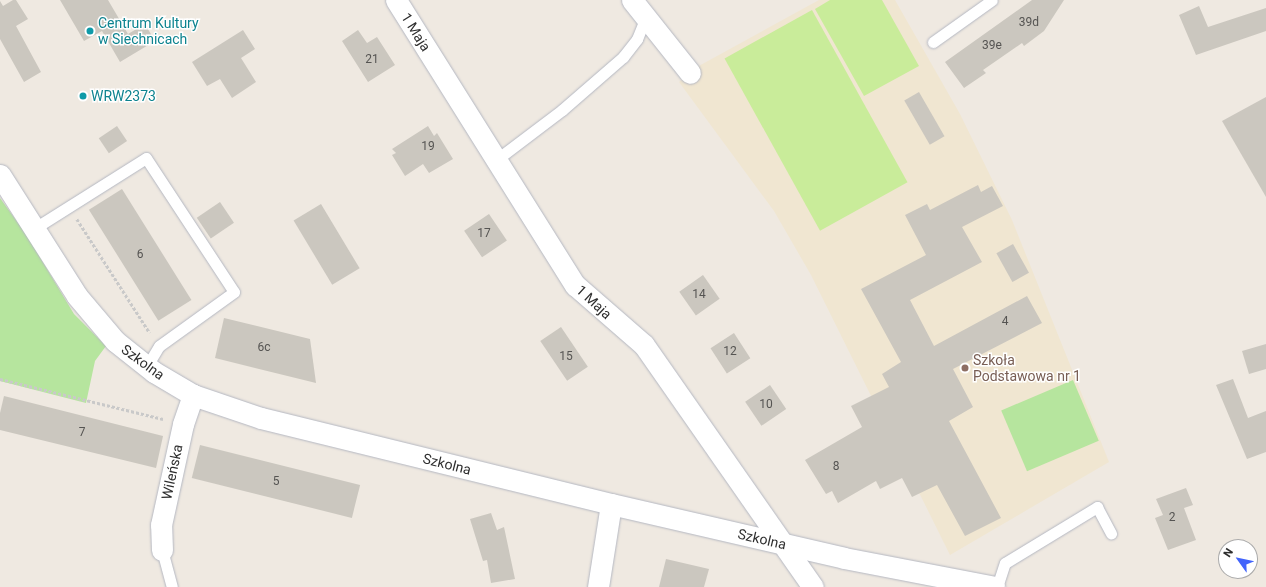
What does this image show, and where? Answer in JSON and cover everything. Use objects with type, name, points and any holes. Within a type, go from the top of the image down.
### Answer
[{"type":"street","name":"1 Maja","points":[[396,0],[575,285],[644,346],[813,587]]},
{"type":"street","points":[[632,0],[690,73]]},
{"type":"street","name":"Szkolna","points":[[0,175],[77,296],[115,341],[147,366],[193,395],[261,418],[611,504],[782,544],[996,587]]},
{"type":"street","name":"Wileńska","points":[[162,550],[161,525],[183,424],[193,395]]},
{"type":"street","points":[[598,587],[611,504]]},
{"type":"lane","points":[[933,42],[992,0]]},
{"type":"lane","points":[[496,160],[562,110],[623,57],[637,39],[646,18]]},
{"type":"lane","points":[[35,228],[50,216],[70,207],[146,158],[234,292],[159,346],[147,366]]},
{"type":"lane","points":[[996,587],[1005,563],[1096,507],[1111,533]]},
{"type":"lane","points":[[162,550],[172,587]]},
{"type":"path","points":[[70,207],[159,346]]},
{"type":"path","points":[[0,379],[183,424]]},
{"type":"shaded area","name":"Szkoła Podstawowa nr 1","points":[[819,0],[895,0],[960,114],[1012,220],[1109,462],[950,555],[811,275],[774,211],[679,82],[697,67]]},
{"type":"green space","points":[[830,0],[882,0],[919,66],[864,96],[815,9]]},
{"type":"green space","points":[[812,10],[908,182],[820,231],[725,58]]},
{"type":"green space","points":[[0,198],[26,234],[74,314],[106,346],[95,361],[86,403],[0,381]]},
{"type":"green space","points":[[1073,380],[1099,441],[1027,471],[1001,410]]},
{"type":"building","points":[[13,0],[16,0],[28,19],[16,26],[41,72],[24,82],[0,39],[0,1],[3,6]]},
{"type":"building","points":[[60,0],[108,0],[128,34],[145,24],[155,41],[120,62],[102,31],[84,41]]},
{"type":"building","points":[[1032,0],[1064,0],[1044,31],[1024,46],[1022,43],[983,70],[986,73],[964,88],[945,62]]},
{"type":"building","points":[[1199,6],[1208,27],[1266,8],[1266,31],[1196,55],[1179,15]]},
{"type":"building","points":[[243,30],[255,49],[241,58],[256,82],[232,98],[220,79],[207,86],[192,62]]},
{"type":"building","points":[[358,30],[367,43],[377,37],[395,65],[368,82],[342,41]]},
{"type":"building","points":[[919,92],[944,136],[930,145],[904,100]]},
{"type":"building","points":[[1266,97],[1266,197],[1222,121]]},
{"type":"building","points":[[117,126],[127,141],[109,153],[99,138]]},
{"type":"building","points":[[428,126],[434,136],[437,133],[453,159],[429,173],[423,164],[405,176],[392,155],[396,153],[392,149]]},
{"type":"building","points":[[978,185],[981,192],[992,186],[1003,206],[962,227],[982,262],[910,300],[934,346],[1027,296],[1042,323],[953,369],[973,407],[949,421],[1001,518],[965,536],[937,485],[912,497],[902,478],[880,489],[876,481],[838,503],[832,491],[826,494],[805,460],[862,427],[851,406],[889,387],[882,374],[901,362],[861,289],[926,255],[905,215],[927,204],[930,210]]},
{"type":"building","points":[[122,189],[191,300],[158,321],[89,210]]},
{"type":"building","points":[[220,202],[234,223],[211,238],[197,218]]},
{"type":"building","points":[[321,204],[360,268],[332,285],[294,220]]},
{"type":"building","points":[[489,214],[507,241],[482,257],[464,231]]},
{"type":"building","points":[[1013,244],[1029,273],[1012,282],[996,253]]},
{"type":"building","points":[[703,275],[720,299],[696,315],[679,292]]},
{"type":"building","points":[[224,318],[310,339],[316,383],[215,358]]},
{"type":"building","points":[[561,327],[588,367],[567,381],[540,341]]},
{"type":"building","points":[[734,333],[750,358],[727,373],[711,348]]},
{"type":"building","points":[[1266,344],[1266,369],[1249,374],[1242,351]]},
{"type":"building","points":[[1233,379],[1248,418],[1266,411],[1266,452],[1247,459],[1216,385]]},
{"type":"building","points":[[770,385],[786,409],[761,426],[745,402]]},
{"type":"building","points":[[4,396],[163,436],[156,468],[0,430],[0,413]]},
{"type":"building","points":[[200,445],[360,485],[352,518],[192,478]]},
{"type":"building","points":[[1186,488],[1193,505],[1184,508],[1196,540],[1168,550],[1155,518],[1163,515],[1156,499]]},
{"type":"building","points":[[491,513],[497,530],[504,527],[515,579],[491,583],[487,560],[483,561],[470,519]]},
{"type":"building","points":[[666,559],[709,569],[704,587],[659,587]]},
{"type":"place","name":"Centrum Kultury w Siechnicach","points":[[90,31]]},
{"type":"place","name":"WRW2373","points":[[83,96]]},
{"type":"place","name":"Szkoła Podstawowa nr 1","points":[[965,368]]}]
